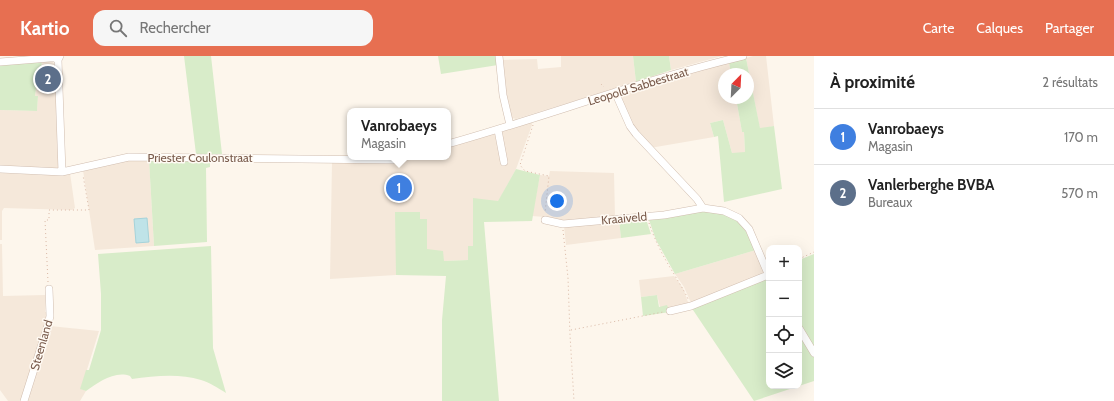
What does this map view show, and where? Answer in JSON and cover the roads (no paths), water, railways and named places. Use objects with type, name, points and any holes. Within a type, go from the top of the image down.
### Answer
[{"type":"street","points":[[451,143],[498,130],[510,124],[503,95],[499,56]]},
{"type":"street","name":"Leopold Sabbestraat","points":[[510,124],[615,92],[744,56]]},
{"type":"street","points":[[0,62],[59,58],[62,172]]},
{"type":"street","points":[[615,92],[630,126],[636,134],[697,199],[703,208]]},
{"type":"street","points":[[498,130],[504,162]]},
{"type":"street","name":"Priester Coulonstraat","points":[[0,169],[62,172],[129,157],[347,159]]},
{"type":"street","name":"Kraaiveld","points":[[545,220],[563,224],[687,212],[703,208],[724,211],[732,214],[745,224],[766,268]]},
{"type":"street","name":"Kraaiveld","points":[[670,311],[691,306],[766,276]]},
{"type":"street","name":"Steenland","points":[[24,401],[48,325],[50,316],[49,289]]},
{"type":"street","points":[[802,333],[814,353]]},
{"type":"water","points":[[147,218],[149,242],[136,243],[134,219]]},
{"type":"place","name":"Vanlerberghe BVBA","points":[[48,79]]},
{"type":"place","name":"Vanrobaeys","points":[[399,188]]}]
